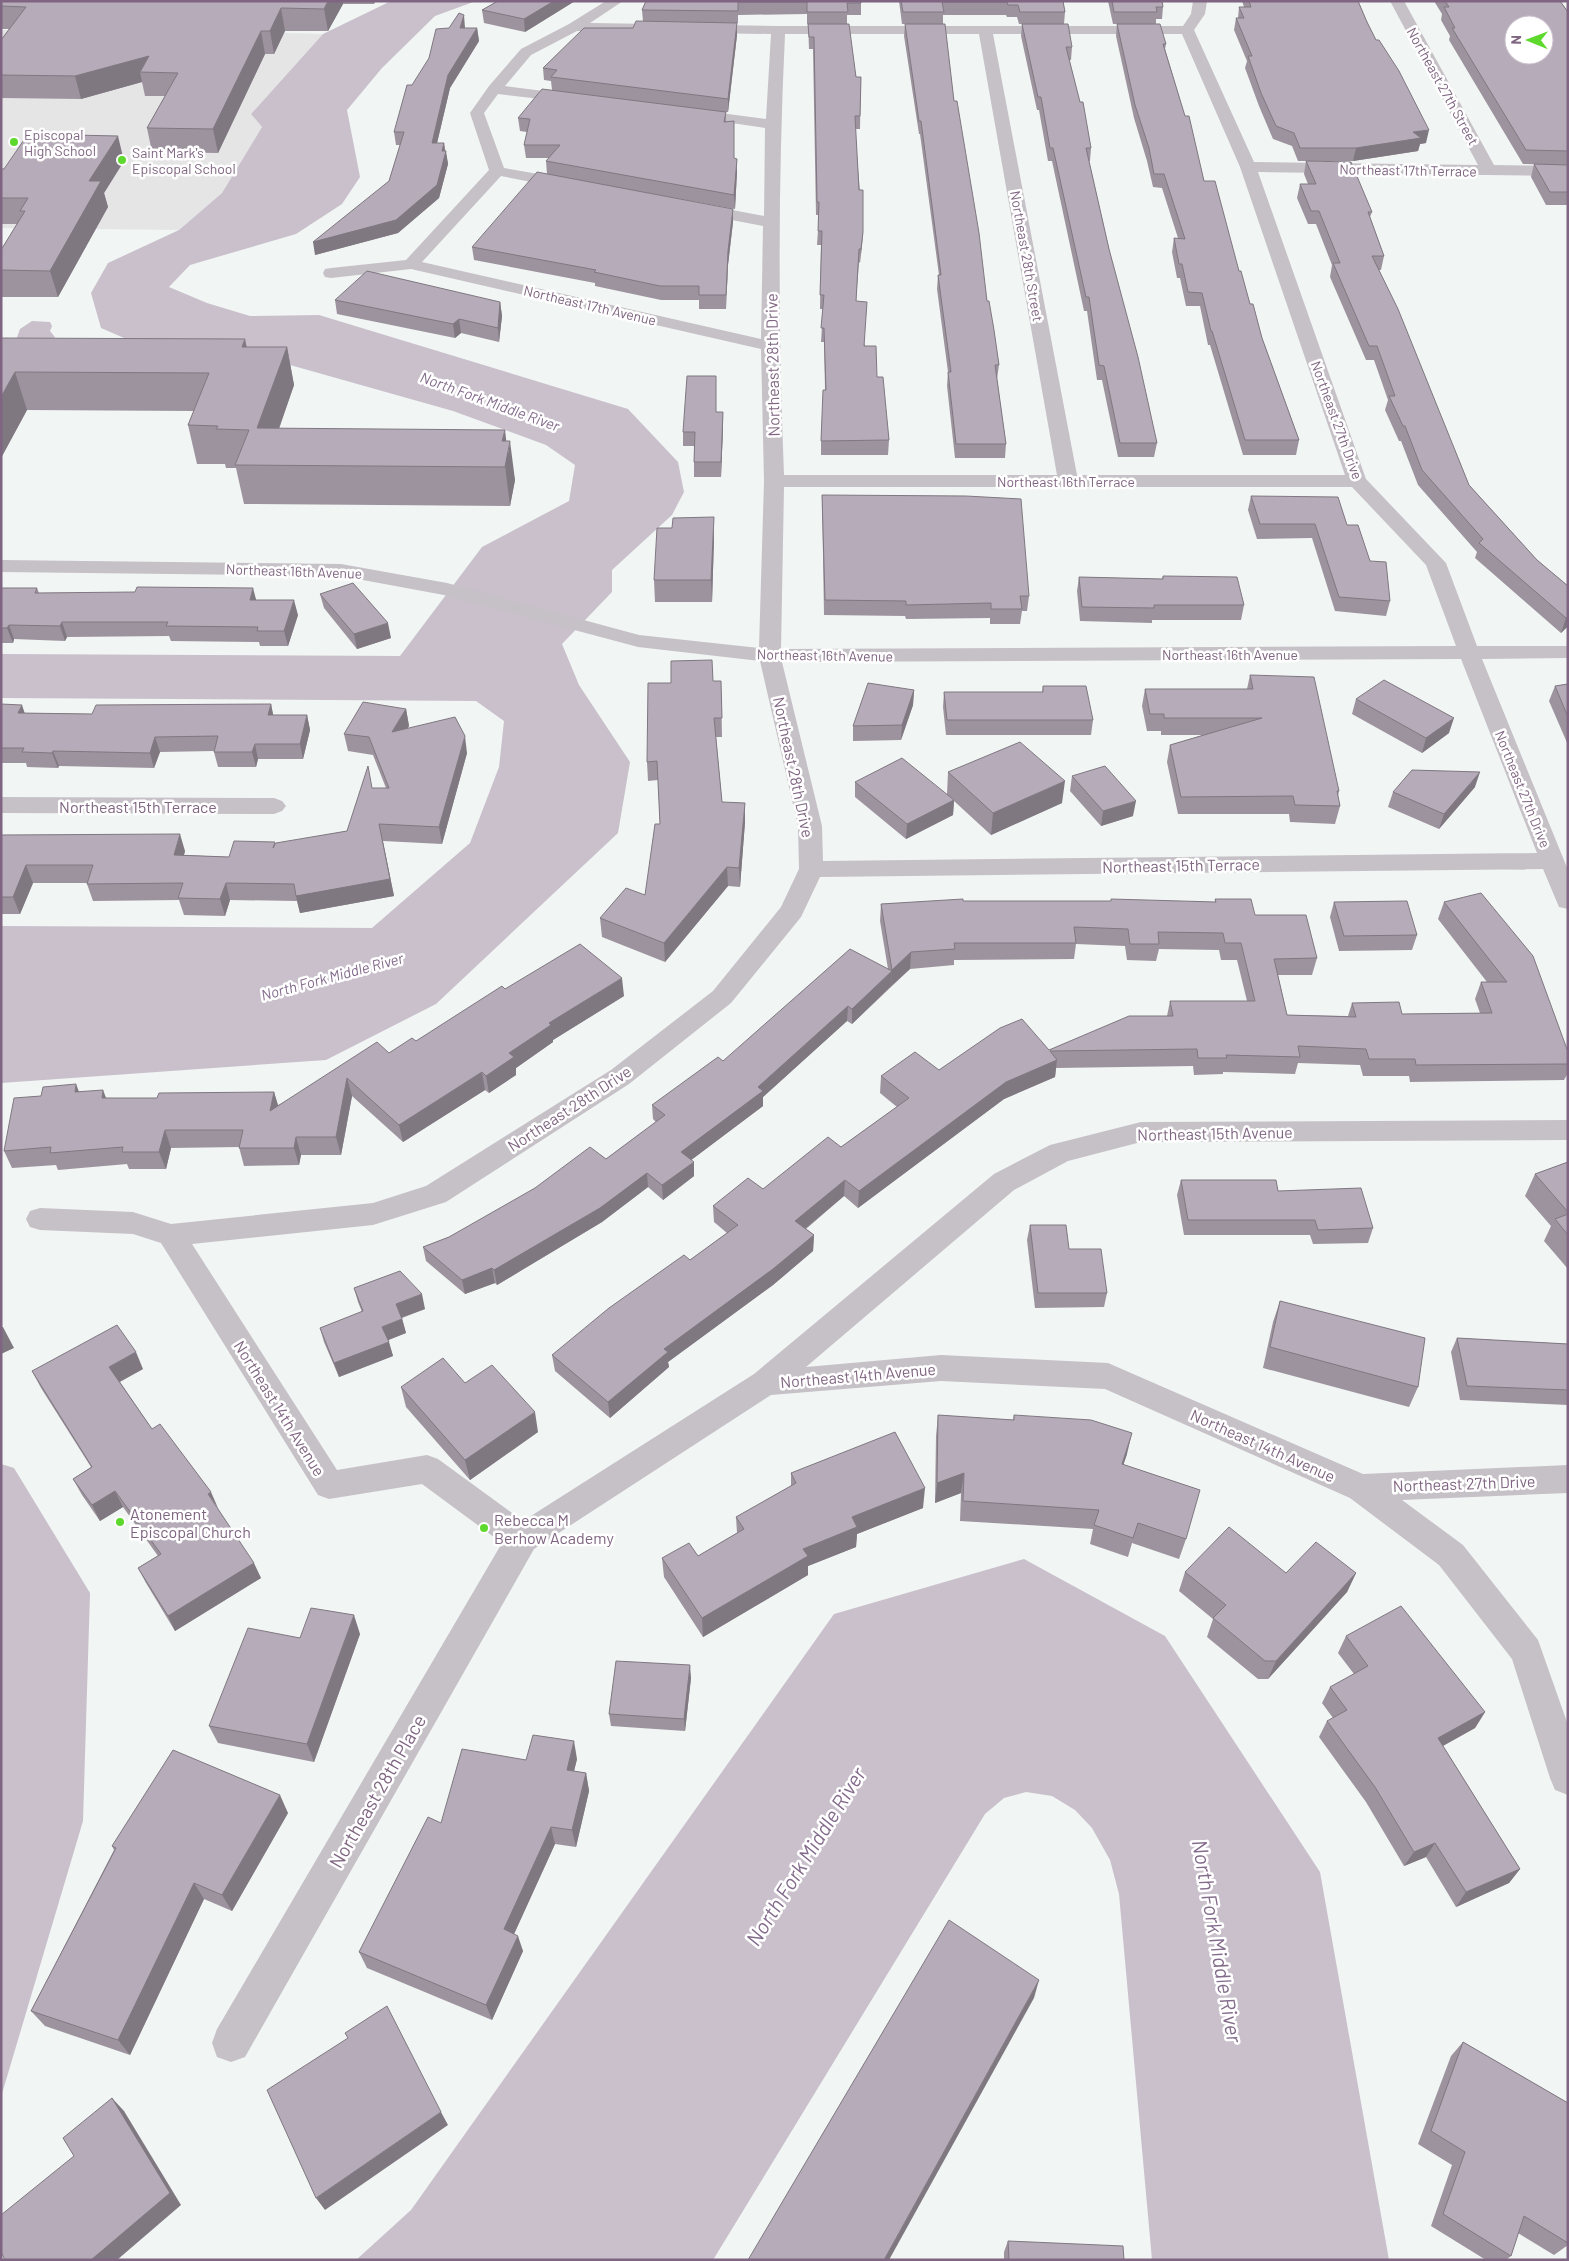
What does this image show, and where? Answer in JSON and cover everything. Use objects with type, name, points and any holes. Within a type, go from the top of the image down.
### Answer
[{"type":"street","points":[[496,171],[477,113],[494,89],[526,52],[574,27],[616,1]]},
{"type":"street","points":[[574,27],[778,30],[1187,30],[1198,14],[1200,1]]},
{"type":"street","name":"Northeast 27th Street","points":[[1397,1],[1489,171]]},
{"type":"street","name":"Northeast 28th Drive","points":[[40,1219],[133,1223],[171,1235],[372,1214],[436,1194],[620,1077],[722,997],[792,911],[811,869],[810,826],[770,656],[774,481],[770,346],[773,124],[778,30]]},
{"type":"street","name":"Northeast 28th Street","points":[[985,30],[1068,481]]},
{"type":"street","name":"Northeast 27th Drive","points":[[1187,30],[1248,167],[1357,481],[1436,563],[1469,653],[1568,901]]},
{"type":"street","points":[[494,89],[590,101]]},
{"type":"street","points":[[676,112],[773,124]]},
{"type":"street","name":"Northeast 17th Terrace","points":[[1248,167],[1568,171]]},
{"type":"street","points":[[496,171],[582,187]]},
{"type":"street","points":[[411,264],[496,171]]},
{"type":"street","points":[[677,205],[773,223]]},
{"type":"street","name":"Northeast 17th Avenue","points":[[331,273],[411,264],[770,346]]},
{"type":"street","name":"Northeast 16th Terrace","points":[[774,481],[1357,481]]},
{"type":"street","name":"Northeast 16th Avenue","points":[[1,566],[341,570],[447,589],[638,641],[770,656],[1568,652]]},
{"type":"street","name":"Northeast 15th Terrace","points":[[1,805],[274,806]]},
{"type":"street","name":"Northeast 15th Terrace","points":[[811,869],[1551,861]]},
{"type":"street","name":"Northeast 15th Avenue","points":[[765,1383],[1004,1182],[1060,1152],[1141,1132],[1568,1130]]},
{"type":"street","name":"Northeast 14th Avenue","points":[[171,1235],[329,1485],[427,1469],[522,1539],[765,1383],[941,1368],[1108,1376],[1361,1488],[1451,1556],[1526,1651],[1568,1778]]},
{"type":"street","name":"Northeast 27th Drive","points":[[1361,1488],[1568,1479]]},
{"type":"street","name":"Northeast 28th Place","points":[[231,2044],[522,1539]]},
{"type":"shaded area","name":"Saint Mark's Episcopal School","points":[[1,30],[323,34],[251,114],[262,127],[222,193],[179,230],[1,228]]},
{"type":"water","name":"North Fork Middle River","points":[[391,1],[476,1],[435,16],[382,68],[347,110],[360,177],[342,204],[296,234],[190,265],[169,287],[207,303],[250,316],[319,315],[628,409],[678,462],[684,492],[672,515],[612,570],[612,592],[562,644],[579,685],[630,762],[618,833],[436,1004],[326,1060],[1,1083],[1,926],[372,928],[470,843],[499,767],[504,721],[476,701],[1,698],[1,654],[400,656],[482,547],[569,501],[575,465],[546,445],[453,411],[283,363],[168,357],[101,328],[91,293],[108,263],[179,230],[222,193],[262,127],[251,114],[323,34]]},
{"type":"water","points":[[32,321],[50,322],[52,326],[50,331],[55,337],[52,339],[16,340],[20,329]]},
{"type":"water","points":[[1,1464],[14,1468],[90,1593],[83,1821],[1,2097]]},
{"type":"water","name":"North Fork Middle River","points":[[1024,1559],[1165,1636],[1320,1872],[1389,2260],[1152,2260],[1119,1894],[1110,1860],[1092,1828],[1075,1810],[1052,1796],[1026,1792],[1004,1798],[985,1814],[713,2260],[356,2260],[411,2210],[834,1614]]},
{"type":"building","points":[[1,1],[328,1],[324,9],[281,8],[270,31],[261,31],[213,129],[147,128],[178,73],[140,72],[149,56],[75,76],[1,75],[1,40],[26,7],[1,6]]},
{"type":"building","points":[[498,1],[554,1],[524,19],[482,10]]},
{"type":"building","points":[[646,1],[861,1],[861,3],[847,3],[848,12],[807,12],[807,2],[738,2],[738,11],[642,10]]},
{"type":"building","points":[[901,1],[1063,1],[1065,12],[1020,12],[1018,5],[1008,5],[1007,2],[942,2],[944,12],[903,12]]},
{"type":"building","points":[[1112,1],[1162,1],[1163,7],[1156,7],[1157,12],[1114,12]]},
{"type":"building","points":[[1249,1],[1358,1],[1376,40],[1379,40],[1399,71],[1429,130],[1413,132],[1421,138],[1356,148],[1300,148],[1294,133],[1276,126],[1261,93],[1248,56],[1252,56],[1236,18],[1244,18],[1239,7],[1251,7]]},
{"type":"building","points":[[1445,1],[1560,1],[1568,12],[1568,151],[1526,150],[1452,28],[1455,28],[1444,7],[1449,7]]},
{"type":"building","points":[[459,13],[464,15],[460,28],[477,28],[448,75],[432,143],[444,143],[442,151],[446,151],[437,185],[396,220],[313,242],[389,181],[404,132],[394,132],[407,85],[412,85],[429,58],[436,29],[449,28]]},
{"type":"building","points":[[636,21],[737,23],[728,99],[551,77],[557,70],[543,68],[584,28],[633,28]]},
{"type":"building","points":[[808,24],[849,24],[856,77],[861,77],[860,116],[855,116],[859,190],[863,190],[863,232],[861,249],[859,249],[856,301],[867,302],[864,346],[876,346],[877,377],[883,377],[889,440],[821,441],[823,390],[826,390],[824,328],[821,328],[824,295],[820,295],[822,231],[818,231],[819,202],[817,202],[814,37],[809,37]]},
{"type":"building","points":[[905,24],[945,24],[954,101],[957,101],[979,233],[987,301],[989,301],[994,330],[999,365],[995,365],[1006,444],[956,444],[948,372],[951,372],[938,275],[941,275],[921,121],[919,121]]},
{"type":"building","points":[[1022,24],[1068,24],[1072,47],[1066,47],[1080,102],[1083,102],[1091,148],[1086,148],[1109,249],[1138,357],[1157,443],[1120,443],[1104,366],[1099,365],[1089,297],[1086,297],[1053,148],[1050,148],[1041,97],[1038,97]]},
{"type":"building","points":[[1117,24],[1160,24],[1166,44],[1163,44],[1185,116],[1189,116],[1204,181],[1215,181],[1239,271],[1241,271],[1250,304],[1253,304],[1262,338],[1299,440],[1245,440],[1211,331],[1202,293],[1188,292],[1182,264],[1179,264],[1174,238],[1185,239],[1164,174],[1154,174],[1149,148],[1135,105]]},
{"type":"building","points":[[542,89],[726,112],[724,122],[734,121],[734,158],[737,159],[734,195],[546,161],[560,145],[524,145],[530,119],[518,118]]},
{"type":"building","points":[[28,134],[118,136],[89,181],[101,181],[50,271],[1,270],[1,250],[25,211],[20,211],[28,198],[1,198],[1,169],[4,169]]},
{"type":"building","points":[[1306,161],[1351,162],[1372,212],[1368,212],[1384,256],[1372,256],[1398,309],[1469,485],[1537,560],[1568,586],[1568,617],[1566,618],[1479,543],[1483,539],[1422,470],[1405,426],[1403,426],[1389,396],[1395,396],[1377,346],[1369,346],[1333,263],[1340,263],[1319,211],[1311,211],[1300,184],[1316,184]]},
{"type":"building","points":[[1534,164],[1568,165],[1568,192],[1550,192]]},
{"type":"building","points":[[537,172],[733,209],[728,251],[726,295],[699,295],[699,286],[660,286],[594,272],[596,270],[472,247]]},
{"type":"building","points":[[367,271],[500,302],[498,328],[459,319],[453,324],[335,300]]},
{"type":"building","points":[[1,338],[245,339],[242,347],[287,347],[257,428],[505,430],[502,441],[510,441],[505,467],[235,465],[249,430],[216,429],[218,426],[188,425],[209,373],[15,372],[1,397]]},
{"type":"building","points":[[687,376],[716,376],[716,412],[723,412],[721,462],[694,462],[695,432],[683,432]]},
{"type":"building","points":[[822,495],[966,496],[1021,499],[1029,596],[1020,596],[1022,609],[991,609],[991,603],[906,605],[906,601],[825,600]]},
{"type":"building","points":[[1251,496],[1338,497],[1347,525],[1358,525],[1370,561],[1386,562],[1390,601],[1339,597],[1315,524],[1260,524]]},
{"type":"building","points":[[714,517],[711,580],[654,580],[657,528],[672,528],[673,518]]},
{"type":"building","points":[[1163,576],[1237,577],[1244,605],[1154,605],[1154,608],[1082,607],[1079,577],[1163,579]]},
{"type":"building","points":[[353,583],[388,623],[354,634],[320,594]]},
{"type":"building","points":[[137,587],[253,588],[250,600],[294,600],[284,631],[257,631],[258,627],[166,626],[168,622],[62,622],[60,626],[9,625],[7,628],[1,628],[1,588],[37,588],[35,593],[135,592]]},
{"type":"building","points":[[712,660],[713,681],[721,681],[722,718],[714,718],[722,802],[745,803],[739,868],[727,867],[664,943],[600,918],[626,888],[645,895],[655,824],[660,824],[657,761],[647,762],[648,683],[671,683],[671,661]]},
{"type":"building","points":[[1250,675],[1314,677],[1339,791],[1337,791],[1340,806],[1295,805],[1293,796],[1181,797],[1170,745],[1262,718],[1164,718],[1164,714],[1150,714],[1145,689],[1253,689]]},
{"type":"building","points":[[1384,680],[1454,718],[1426,738],[1356,699]]},
{"type":"building","points":[[868,683],[914,690],[902,725],[853,726]]},
{"type":"building","points":[[1568,684],[1568,717],[1555,686]]},
{"type":"building","points":[[1043,686],[1086,686],[1093,720],[947,720],[944,692],[1043,692]]},
{"type":"building","points":[[363,702],[406,709],[392,732],[455,717],[465,736],[439,827],[379,824],[390,879],[296,896],[294,884],[226,883],[220,899],[178,898],[183,883],[87,884],[93,865],[26,865],[13,897],[1,897],[1,835],[180,834],[174,855],[229,857],[234,841],[275,842],[273,848],[276,843],[347,831],[368,766],[372,788],[389,788],[369,737],[344,734]]},
{"type":"building","points":[[1,704],[22,705],[18,713],[92,714],[96,705],[271,704],[268,715],[307,715],[300,744],[255,744],[252,752],[214,752],[218,736],[155,737],[150,753],[22,752],[24,748],[1,748]]},
{"type":"building","points":[[1020,742],[1065,781],[993,813],[948,772]]},
{"type":"building","points":[[902,758],[954,800],[907,824],[855,782]]},
{"type":"building","points":[[1105,766],[1136,801],[1103,811],[1072,776]]},
{"type":"building","points":[[1412,770],[1480,772],[1444,814],[1393,792]]},
{"type":"building","points":[[1481,893],[1533,956],[1568,1052],[1568,1064],[1416,1065],[1415,1059],[1369,1059],[1366,1049],[1298,1046],[1300,1057],[1226,1055],[1227,1058],[1198,1058],[1197,1049],[1050,1051],[1057,1060],[1006,1082],[859,1191],[845,1180],[795,1221],[814,1235],[773,1269],[664,1349],[668,1352],[608,1402],[552,1355],[609,1308],[684,1255],[690,1260],[738,1225],[713,1206],[748,1178],[763,1189],[828,1137],[841,1147],[909,1098],[881,1076],[915,1052],[939,1070],[1000,1028],[1022,1019],[1049,1050],[1129,1016],[1173,1016],[1170,1001],[1255,1001],[1241,943],[1225,943],[1223,933],[1158,932],[1159,944],[1130,944],[1128,929],[1074,927],[1076,943],[954,943],[955,949],[911,952],[892,970],[881,904],[963,899],[963,901],[1111,901],[1111,899],[1216,902],[1215,899],[1251,899],[1255,915],[1306,915],[1317,958],[1274,959],[1287,1015],[1356,1017],[1352,1003],[1399,1002],[1402,1014],[1492,1013],[1481,982],[1507,982],[1444,902]]},
{"type":"building","points":[[1407,901],[1417,935],[1344,936],[1334,902]]},
{"type":"building","points":[[580,944],[622,978],[549,1023],[551,1025],[509,1053],[514,1057],[486,1076],[482,1072],[399,1125],[347,1078],[336,1137],[296,1137],[294,1148],[239,1148],[243,1130],[165,1130],[159,1152],[122,1152],[123,1147],[50,1153],[51,1147],[4,1151],[14,1098],[41,1096],[43,1087],[76,1084],[75,1092],[103,1090],[102,1098],[157,1098],[159,1093],[274,1092],[270,1111],[377,1042],[389,1053],[412,1038],[416,1041],[502,986],[505,989]]},
{"type":"building","points":[[850,949],[892,971],[852,1009],[848,1006],[758,1087],[763,1091],[681,1152],[694,1162],[662,1185],[647,1173],[600,1208],[494,1270],[492,1268],[462,1280],[423,1247],[449,1237],[535,1188],[590,1147],[606,1159],[665,1115],[652,1105],[718,1057],[723,1061]]},
{"type":"building","points":[[1568,1162],[1568,1212],[1535,1174]]},
{"type":"building","points":[[1181,1180],[1276,1180],[1278,1191],[1361,1188],[1373,1228],[1318,1230],[1315,1220],[1188,1220]]},
{"type":"building","points":[[1568,1214],[1568,1235],[1555,1219]]},
{"type":"building","points":[[1030,1225],[1066,1225],[1069,1249],[1101,1249],[1107,1293],[1038,1293]]},
{"type":"building","points":[[400,1271],[422,1294],[396,1304],[402,1319],[382,1327],[389,1342],[334,1363],[320,1328],[363,1311],[354,1288]]},
{"type":"building","points":[[1280,1301],[1425,1338],[1418,1387],[1270,1347]]},
{"type":"building","points":[[117,1325],[136,1352],[109,1367],[152,1429],[160,1424],[211,1492],[208,1494],[254,1563],[168,1616],[138,1568],[161,1554],[115,1491],[92,1505],[73,1479],[92,1467],[32,1371]]},
{"type":"building","points":[[1457,1338],[1568,1344],[1568,1390],[1467,1386]]},
{"type":"building","points":[[443,1358],[465,1383],[492,1365],[535,1412],[465,1460],[401,1387]]},
{"type":"building","points":[[938,1415],[1014,1420],[1014,1415],[1091,1420],[1132,1433],[1122,1464],[1200,1490],[1186,1539],[1138,1523],[1133,1538],[1094,1525],[1099,1510],[963,1501],[964,1473],[937,1483]]},
{"type":"building","points":[[895,1432],[925,1488],[852,1517],[857,1527],[803,1549],[808,1556],[702,1618],[662,1558],[689,1543],[698,1556],[744,1529],[736,1517],[796,1483],[791,1473]]},
{"type":"building","points":[[1229,1527],[1286,1573],[1316,1542],[1356,1573],[1276,1661],[1265,1661],[1213,1618],[1226,1605],[1185,1572]]},
{"type":"building","points":[[1401,1606],[1485,1712],[1438,1738],[1520,1869],[1466,1892],[1435,1843],[1414,1852],[1375,1787],[1327,1721],[1347,1710],[1330,1687],[1368,1666],[1346,1636]]},
{"type":"building","points":[[311,1608],[354,1615],[307,1744],[209,1726],[248,1628],[300,1638]]},
{"type":"building","points":[[616,1661],[690,1665],[684,1719],[609,1714]]},
{"type":"building","points":[[533,1735],[574,1741],[567,1770],[586,1773],[572,1830],[551,1827],[504,1929],[518,1936],[486,2005],[359,1952],[428,1817],[441,1823],[462,1749],[526,1760]]},
{"type":"building","points":[[173,1750],[280,1795],[222,1895],[194,1883],[118,2040],[31,2011],[116,1848],[112,1846]]},
{"type":"building","points":[[949,1920],[1039,1980],[884,2260],[748,2260]]},
{"type":"building","points":[[387,2006],[441,2112],[316,2198],[267,2090],[348,2038],[345,2033]]},
{"type":"building","points":[[1463,2042],[1568,2103],[1568,2243],[1524,2216],[1511,2256],[1443,2214],[1465,2152],[1431,2131]]},
{"type":"building","points":[[112,2098],[170,2193],[91,2260],[5,2260],[1,2252],[1,2215],[74,2156],[63,2138]]},
{"type":"building","points":[[1008,2241],[1123,2246],[1124,2260],[1009,2260]]},
{"type":"place","name":"Episcopal High School","points":[[14,142]]},
{"type":"place","name":"Saint Mark's Episcopal School","points":[[122,160]]},
{"type":"place","name":"Atonement Episcopal Church","points":[[120,1522]]},
{"type":"place","name":"Rebecca M Berhow Academy","points":[[484,1528]]}]
